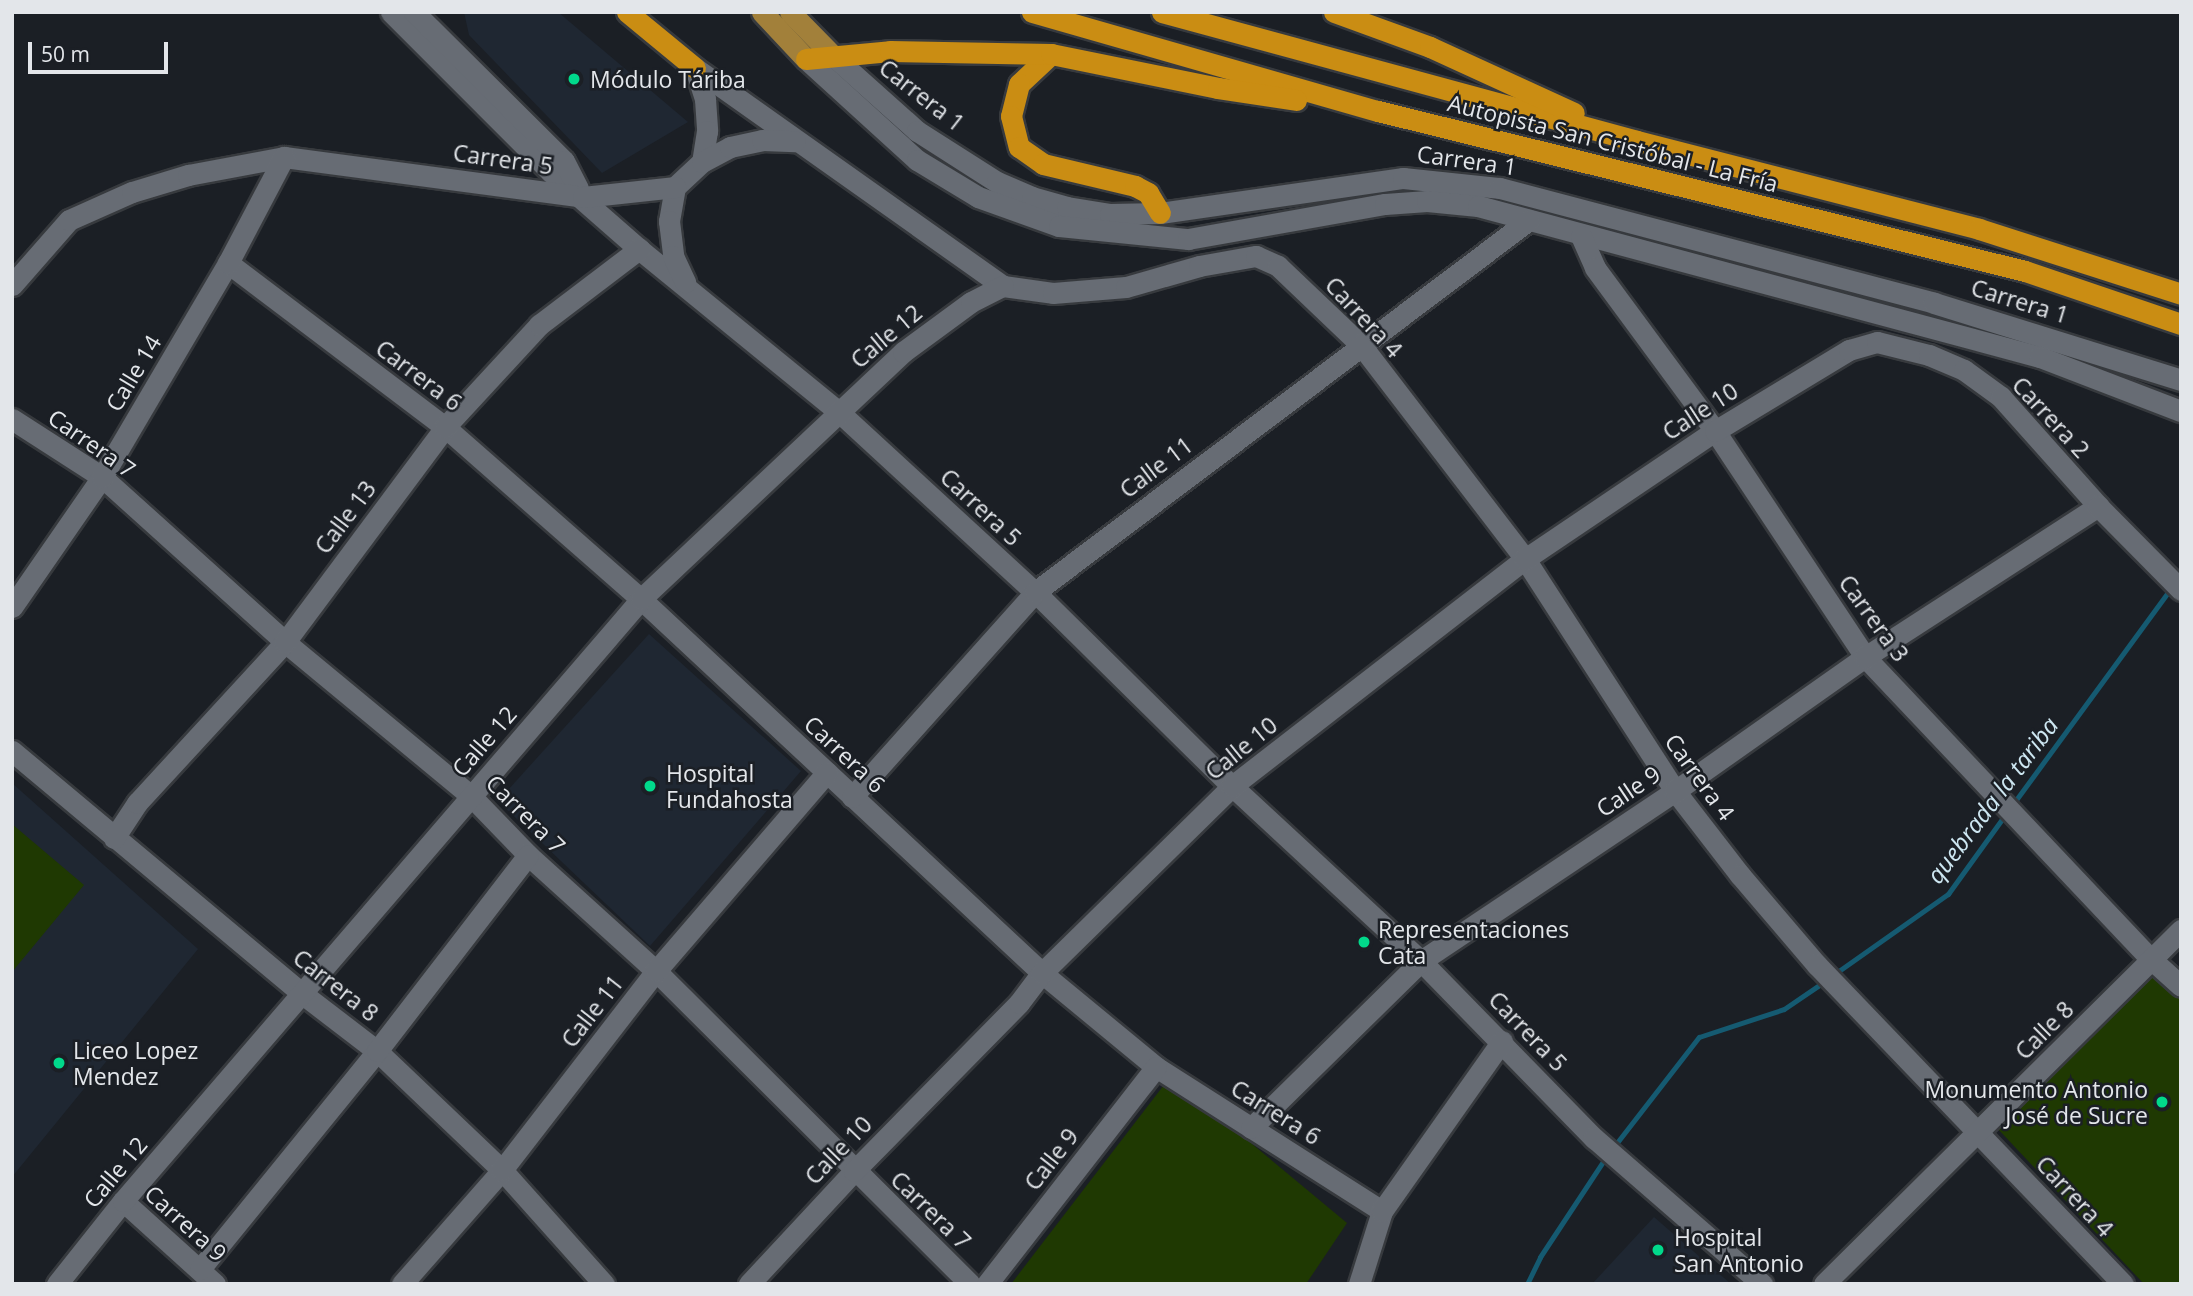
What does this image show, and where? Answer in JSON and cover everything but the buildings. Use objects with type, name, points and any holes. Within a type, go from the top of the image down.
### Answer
[{"type":"highway","points":[[626,12],[695,68]]},
{"type":"highway","name":"Autopista San Cristóbal - La Fría","points":[[1032,12],[1378,111],[2025,271],[2181,324]]},
{"type":"highway","name":"Autopista San Cristóbal - La Fría","points":[[1162,12],[1637,141],[1979,229],[2181,294]]},
{"type":"highway","points":[[1334,12],[1430,47],[1637,141]]},
{"type":"highway","points":[[806,60],[832,55],[890,51],[1051,54],[1217,89],[1378,111]]},
{"type":"highway","points":[[1051,54],[1019,84],[1011,116],[1019,147],[1043,164],[1135,187],[1148,193],[1160,213]]},
{"type":"main road","points":[[762,12],[806,60]]},
{"type":"main road","name":"Carrera 1","points":[[790,12],[832,55]]},
{"type":"street","points":[[391,12],[551,172],[583,197],[675,187],[702,162],[730,147],[762,140],[795,141]]},
{"type":"street","points":[[415,12],[564,162],[583,197]]},
{"type":"street","name":"Carrera 1","points":[[832,55],[917,131],[997,181],[1032,197],[1067,207],[1110,214],[1160,213],[1404,178],[1500,188],[1921,300],[2057,339],[2181,380]]},
{"type":"street","name":"Carrera 1","points":[[806,60],[917,160],[978,197],[1059,226],[1188,239],[1385,204],[1427,201],[1478,206],[1581,236],[1635,247],[2040,357],[2181,411]]},
{"type":"street","points":[[695,68],[795,141],[928,230],[1003,286]]},
{"type":"street","points":[[695,68],[705,99],[707,131],[702,162]]},
{"type":"street","name":"Carrera 5","points":[[15,275],[69,220],[132,192],[188,175],[284,157],[583,197],[639,249],[839,412],[1035,592],[1232,786],[1421,961],[1594,1138],[1762,1284]]},
{"type":"street","name":"Calle 14","points":[[12,607],[102,477],[228,263],[284,157]]},
{"type":"street","points":[[675,187],[669,221],[673,256],[688,288]]},
{"type":"street","name":"Calle 11","points":[[852,797],[1035,592],[1529,220]]},
{"type":"street","name":"Carrera 3","points":[[1581,236],[1595,268],[1715,431],[1865,657],[1993,795],[2151,959],[2181,986]]},
{"type":"street","name":"Calle 13","points":[[114,838],[137,803],[285,642],[445,427],[540,325],[639,249]]},
{"type":"street","name":"Carrera 4","points":[[1003,286],[1053,293],[1126,287],[1199,266],[1255,256],[1278,266],[1361,345],[1525,559],[1675,791],[1817,965],[2123,1284]]},
{"type":"street","name":"Carrera 6","points":[[228,263],[445,427],[641,599],[1042,973],[1156,1066],[1382,1211]]},
{"type":"street","name":"Calle 12","points":[[57,1284],[123,1201],[304,995],[641,599],[903,352],[971,302],[1003,286]]},
{"type":"street","name":"Carrera 2","points":[[1849,350],[1877,342],[1929,355],[1964,370],[2000,397],[2098,506],[2181,590]]},
{"type":"street","name":"Calle 10","points":[[749,1284],[853,1171],[1019,1003],[1042,973],[1232,786],[1525,559],[1715,431],[1849,350]]},
{"type":"street","name":"Carrera 7","points":[[12,419],[102,477],[285,642],[471,796],[528,855],[656,971],[853,1171],[970,1284]]},
{"type":"street","name":"Calle 9","points":[[1251,1128],[1421,961],[1675,791],[1865,657],[2098,506]]},
{"type":"street","name":"Carrera 8","points":[[12,751],[304,995],[377,1051],[502,1170],[604,1284]]},
{"type":"street","name":"Calle 11","points":[[402,1284],[502,1170],[656,971],[827,772]]},
{"type":"street","points":[[208,1277],[528,855]]},
{"type":"street","name":"Calle 8","points":[[1824,1284],[2181,930]]},
{"type":"street","points":[[1359,1284],[1382,1211],[1502,1041]]},
{"type":"street","name":"Calle 9","points":[[987,1284],[1156,1066]]},
{"type":"street","name":"Carrera 9","points":[[123,1201],[208,1277]]},
{"type":"shaded area","name":"Módulo Táriba","points":[[464,12],[558,12],[688,122],[602,173],[469,35]]},
{"type":"shaded area","name":"Hospital Fundahosta","points":[[649,634],[801,771],[650,946],[498,801]]},
{"type":"shaded area","name":"Liceo Lopez Mendez","points":[[12,783],[198,949],[12,1177]]},
{"type":"shaded area","name":"Hospital San Antonio","points":[[1654,1217],[1731,1284],[1592,1284]]},
{"type":"green space","points":[[12,824],[84,885],[12,972]]},
{"type":"green space","points":[[2156,972],[2181,996],[2181,1284],[2144,1284],[1998,1129]]},
{"type":"green space","points":[[1167,1081],[1240,1134],[1347,1223],[1306,1284],[1011,1284]]},
{"type":"waterway","name":"quebrada la tariba","points":[[2013,804],[2168,592]]},
{"type":"waterway","name":"quebrada la tariba","points":[[1833,975],[1948,894],[2005,815]]},
{"type":"waterway","name":"quebrada la tariba","points":[[1612,1149],[1699,1037],[1784,1009],[1825,981]]},
{"type":"waterway","name":"quebrada la tariba","points":[[1527,1284],[1540,1257],[1606,1157]]},
{"type":"place","name":"Módulo Táriba","points":[[574,79]]},
{"type":"place","name":"Hospital Fundahosta","points":[[650,786]]},
{"type":"place","name":"Representaciones Cata","points":[[1364,942]]},
{"type":"place","name":"Liceo Lopez Mendez","points":[[59,1063]]},
{"type":"place","name":"Monumento Antonio José de Sucre","points":[[2162,1102]]},
{"type":"place","name":"Hospital San Antonio","points":[[1658,1250]]}]
